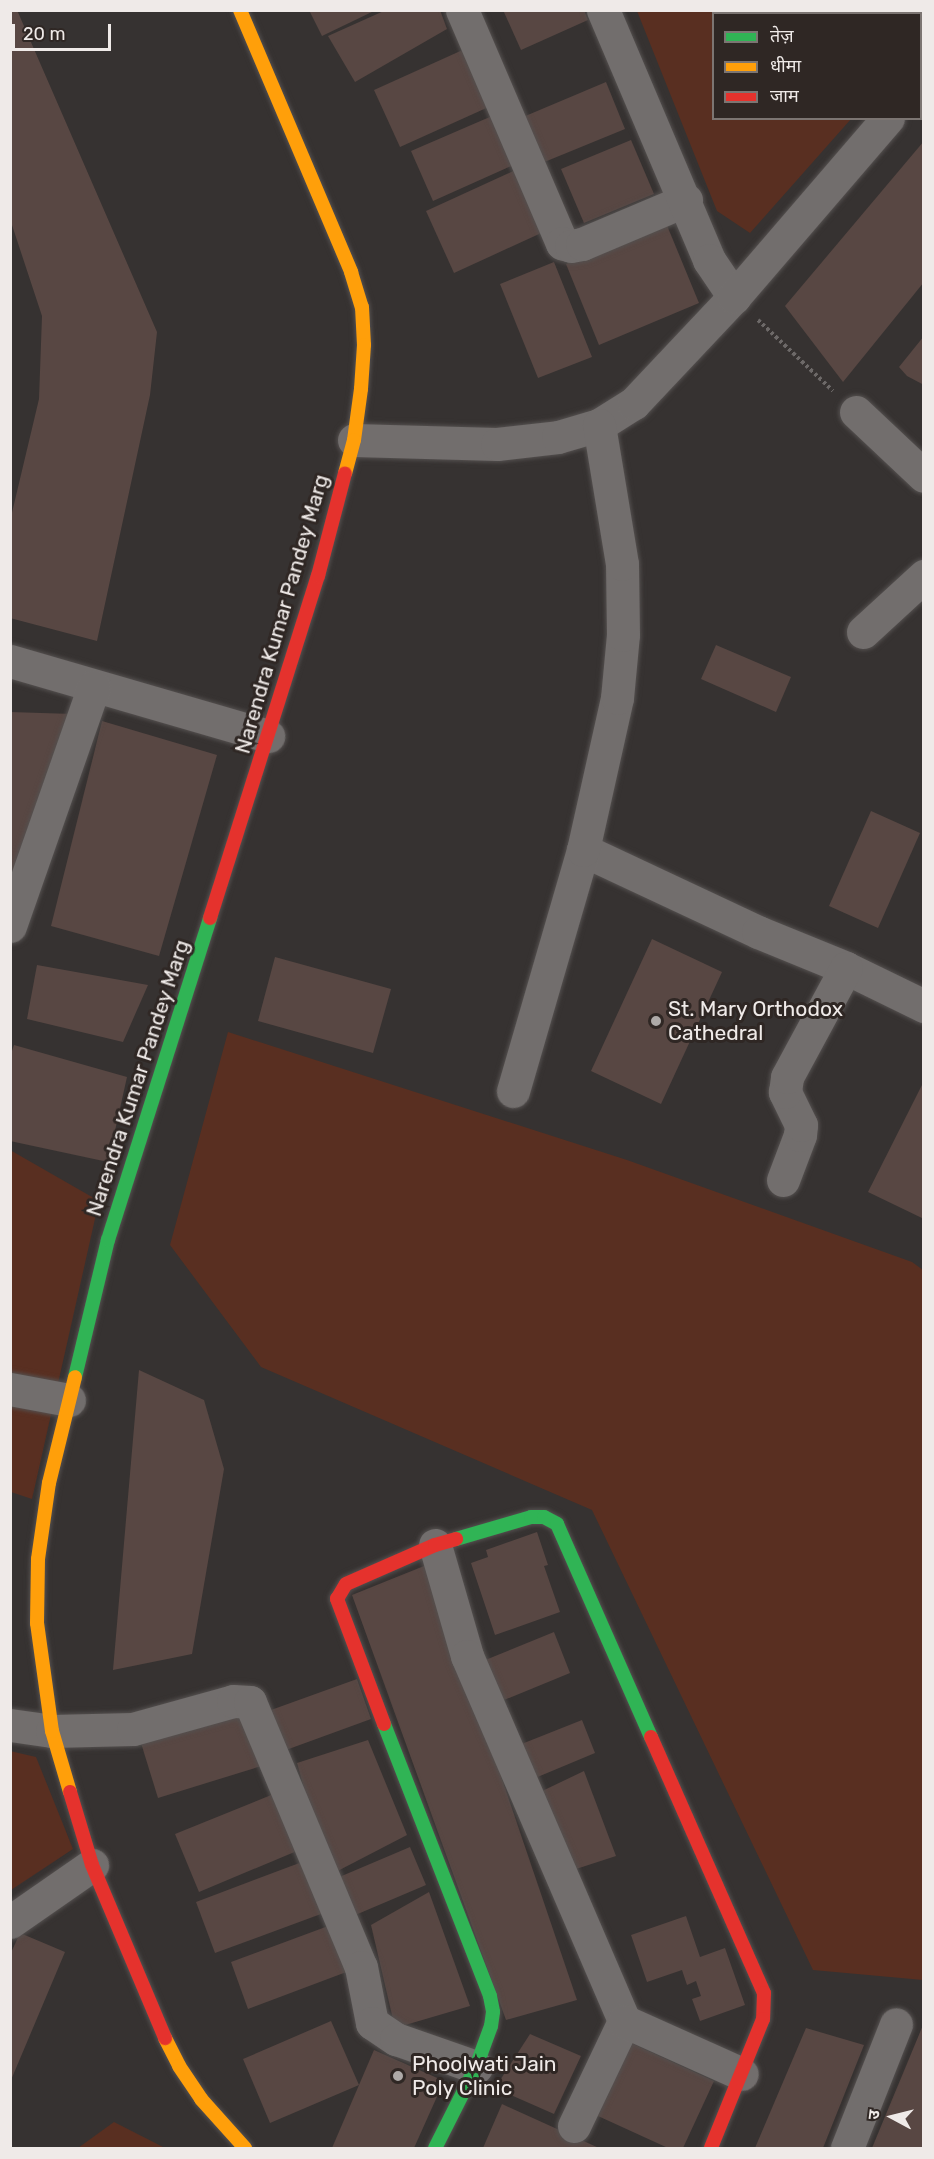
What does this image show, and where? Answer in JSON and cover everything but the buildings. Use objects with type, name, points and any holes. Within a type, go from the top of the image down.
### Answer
[{"type":"street","name":"Narendra Kumar Pandey Marg","points":[[240,10],[351,272],[362,307],[364,345],[361,389],[354,440],[318,576],[108,1240],[49,1483],[38,1559],[37,1623],[52,1731],[92,1866],[154,2014],[179,2066],[201,2099],[245,2148]]},
{"type":"street","points":[[462,10],[562,243],[571,246],[582,244],[686,200]]},
{"type":"street","points":[[603,10],[686,200],[709,260],[734,297]]},
{"type":"street","points":[[354,440],[518,443],[558,437],[599,425],[634,403],[734,297],[886,120]]},
{"type":"street","points":[[856,412],[924,476]]},
{"type":"street","points":[[513,1091],[583,850],[617,698],[623,634],[622,564],[599,425]]},
{"type":"street","points":[[863,633],[924,576]]},
{"type":"street","points":[[10,662],[268,736]]},
{"type":"street","points":[[10,926],[94,686]]},
{"type":"street","points":[[583,850],[758,932],[846,968],[924,1006]]},
{"type":"street","points":[[783,1180],[800,1135],[801,1125],[785,1092],[787,1077],[846,968]]},
{"type":"street","points":[[10,1389],[69,1400]]},
{"type":"street","points":[[435,2148],[476,2067],[493,2012],[490,1996],[338,1607],[340,1590],[346,1584],[435,1545],[531,1517],[544,1517],[557,1524],[764,1993],[763,2019],[711,2148]]},
{"type":"street","points":[[435,1545],[467,1656],[624,2020],[742,2074]]},
{"type":"street","points":[[10,1725],[52,1731],[133,1729],[233,1701],[250,1702],[361,1967],[372,2023],[396,2039],[476,2067]]},
{"type":"street","points":[[10,1922],[92,1866]]},
{"type":"street","points":[[574,2126],[624,2020]]},
{"type":"street","points":[[847,2148],[897,2024]]},
{"type":"path","points":[[734,297],[856,412]]},
{"type":"shaded area","points":[[637,11],[923,11],[922,38],[922,12],[712,12],[712,120],[850,120],[750,233],[717,211]]},
{"type":"shaded area","points":[[228,1032],[627,1160],[912,1262],[923,1270],[923,1980],[813,1970],[592,1510],[261,1367],[170,1245]]},
{"type":"shaded area","points":[[10,1150],[99,1201],[32,1499],[11,1492]]},
{"type":"shaded area","points":[[10,1751],[36,1757],[73,1849],[11,1890]]},
{"type":"shaded area","points":[[114,2122],[165,2148],[78,2148]]},
{"type":"traffic: fast","points":[[75,1377],[108,1240],[210,918]]},
{"type":"traffic: fast","points":[[456,1539],[531,1517],[544,1517],[557,1524],[651,1737]]},
{"type":"traffic: fast","points":[[384,1724],[490,1996],[493,2012],[491,2026],[476,2067],[435,2148]]},
{"type":"traffic: slow","points":[[240,10],[351,272],[362,307],[364,345],[361,389],[354,440],[345,473]]},
{"type":"traffic: slow","points":[[70,1792],[52,1731],[37,1623],[38,1559],[49,1483],[75,1377]]},
{"type":"traffic: slow","points":[[165,2038],[179,2066],[201,2099],[245,2148]]},
{"type":"traffic: jam","points":[[210,918],[318,576],[345,473]]},
{"type":"traffic: jam","points":[[384,1724],[337,1599],[346,1584],[435,1545],[456,1539]]},
{"type":"traffic: jam","points":[[651,1737],[764,1993],[763,2019],[711,2148]]},
{"type":"traffic: jam","points":[[70,1792],[92,1865],[165,2038]]},
{"type":"place","name":"St. Mary Orthodox Cathedral","points":[[656,1021]]},
{"type":"place","name":"Phoolwati Jain Poly Clinic","points":[[398,2076]]}]
